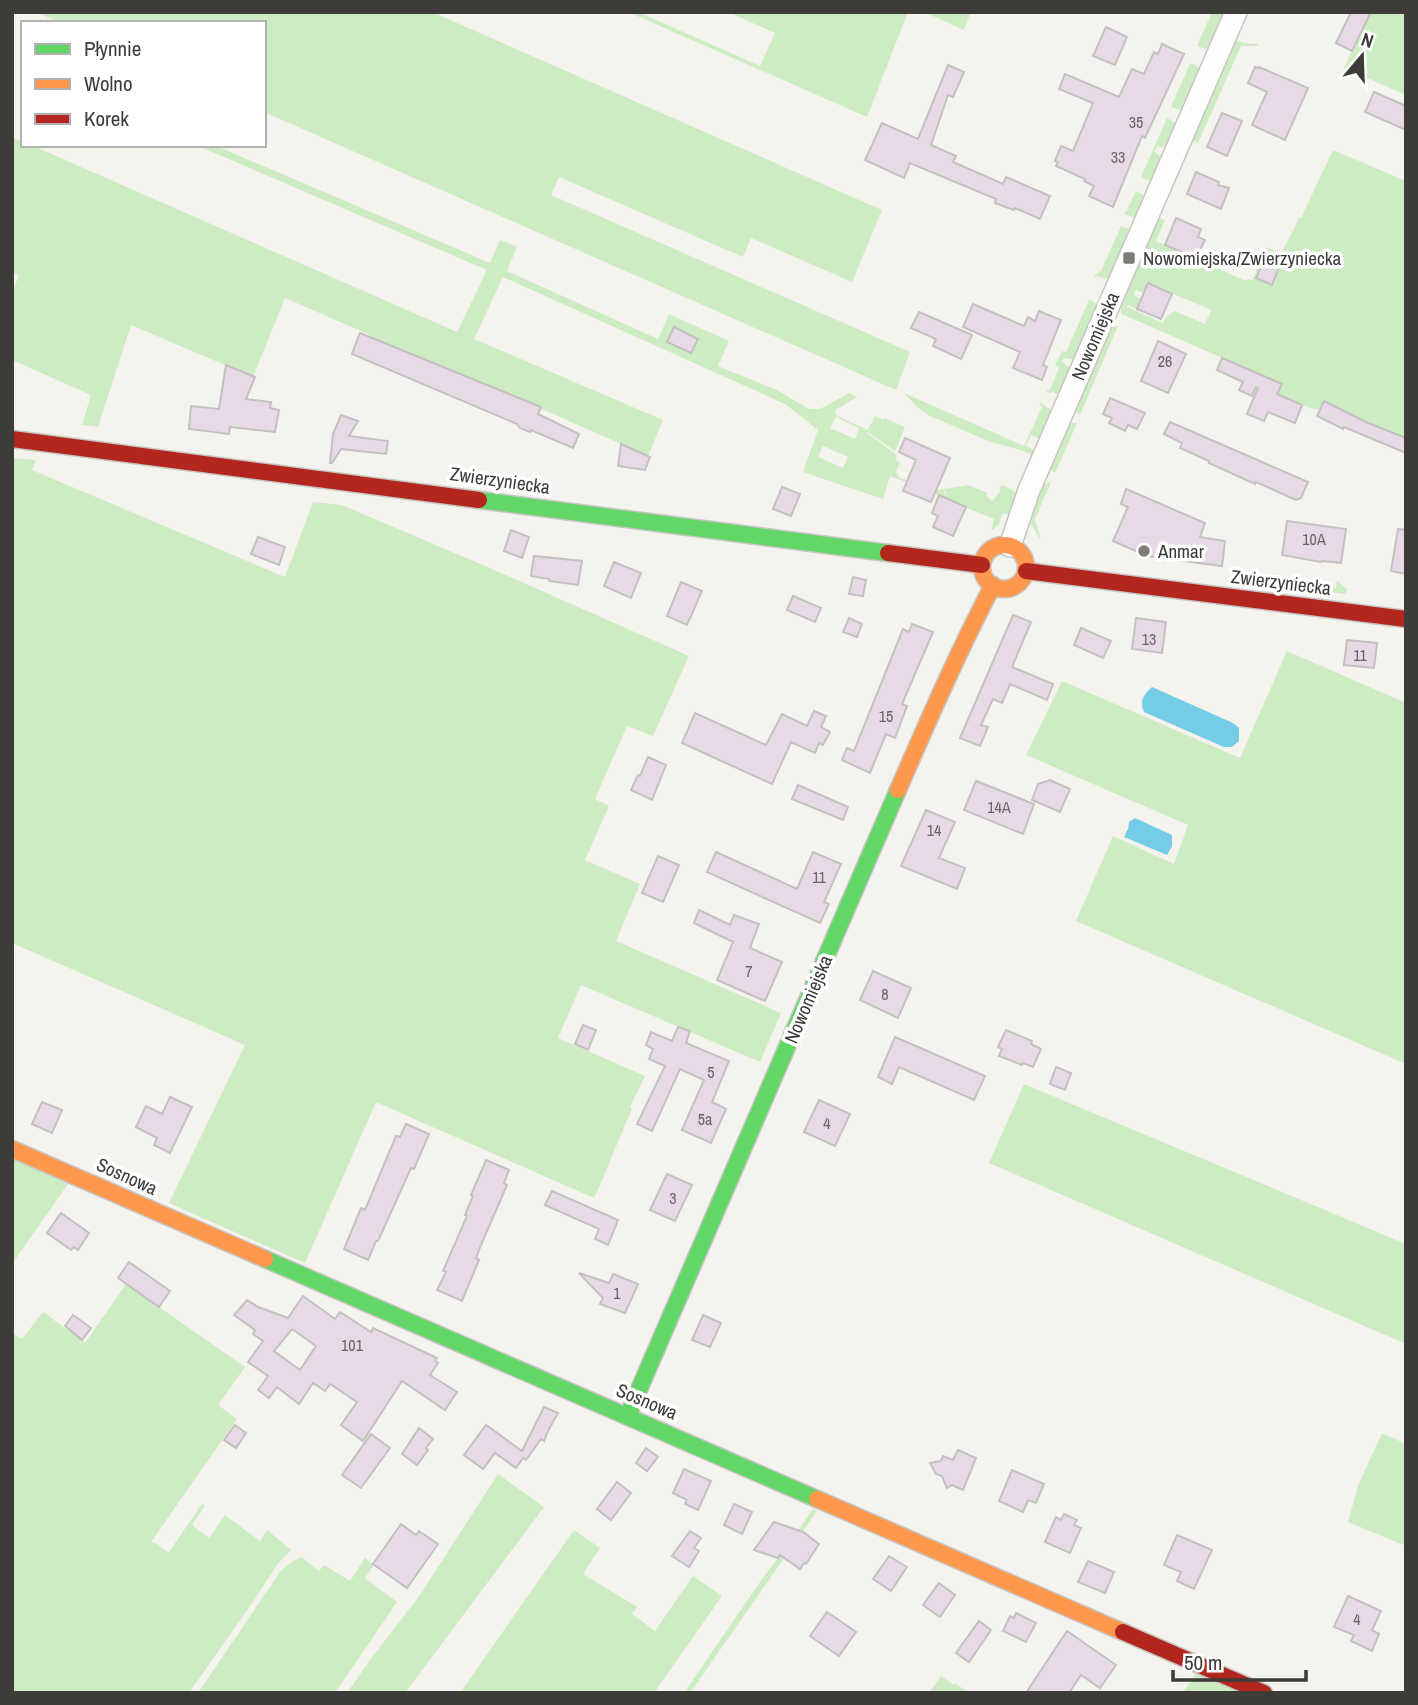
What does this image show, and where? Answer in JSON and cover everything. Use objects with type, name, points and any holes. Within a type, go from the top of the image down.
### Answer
[{"type":"street","name":"Nowomiejska","points":[[1010,546],[1029,490],[1236,12]]},
{"type":"street","name":"Zwierzyniecka","points":[[12,439],[982,565]]},
{"type":"street","points":[[1010,546],[1024,556],[1026,571],[1015,586],[1002,589],[985,578],[982,565],[984,558],[993,548],[1010,546]]},
{"type":"street","name":"Zwierzyniecka","points":[[1026,571],[1406,619]]},
{"type":"street","name":"Nowomiejska","points":[[628,1415],[907,768],[963,643],[993,585]]},
{"type":"street","name":"Sosnowa","points":[[12,1149],[1264,1693]]},
{"type":"green space","points":[[36,12],[432,12],[882,210],[852,282],[751,238],[743,257],[559,177],[551,195],[910,352],[896,390],[266,113],[266,21],[56,21]]},
{"type":"green space","points":[[628,12],[638,12],[760,66],[775,33],[728,12],[908,12],[867,117]]},
{"type":"green space","points":[[924,12],[971,12],[964,30]]},
{"type":"green space","points":[[1212,12],[1226,12],[1215,38],[1206,49],[1197,46]]},
{"type":"green space","points":[[1371,12],[1406,12],[1406,95],[1344,68]]},
{"type":"green space","points":[[1235,40],[1258,44],[1241,46],[1198,143],[1192,140]]},
{"type":"green space","points":[[1190,63],[1198,67],[1199,78],[1184,111],[1171,107]]},
{"type":"green space","points":[[1167,118],[1178,124],[1166,148],[1156,146],[1154,151],[1161,157],[1161,165],[1153,182],[1141,177]]},
{"type":"green space","points":[[12,137],[21,141],[21,147],[36,147],[457,332],[487,270],[201,147],[219,147],[490,263],[500,240],[517,247],[507,271],[658,339],[669,314],[729,341],[718,366],[777,390],[809,409],[820,409],[849,393],[857,397],[837,409],[837,416],[868,430],[875,416],[905,427],[895,451],[869,431],[867,433],[897,455],[895,460],[900,462],[896,472],[899,477],[932,491],[968,485],[987,493],[992,501],[1001,491],[999,488],[1002,485],[1014,491],[1017,499],[1011,515],[1003,513],[999,524],[991,531],[994,519],[948,500],[945,490],[947,499],[890,476],[883,499],[803,472],[818,430],[785,404],[503,277],[474,339],[663,420],[648,456],[285,298],[253,377],[131,325],[98,427],[82,425],[91,395],[12,360],[12,293],[19,275],[12,272]],"holes":[[[836,417],[859,428],[855,439],[830,428]],[[823,446],[848,457],[843,468],[818,457]]]},
{"type":"green space","points":[[1333,150],[1406,181],[1406,438],[1368,422],[1307,407],[1259,387],[1261,375],[1121,313],[1121,303],[1158,217],[1165,220],[1156,241],[1246,281],[1252,281],[1266,247],[1281,253]],"holes":[[[1148,283],[1211,310],[1205,324],[1175,311],[1167,316],[1163,323],[1127,307],[1128,305],[1137,309],[1141,299],[1134,295],[1136,290],[1144,293]]]},
{"type":"green space","points":[[1136,191],[1147,197],[1138,220],[1123,213]]},
{"type":"green space","points":[[1121,226],[1131,230],[1109,279],[1093,276],[1101,271]]},
{"type":"green space","points":[[1087,298],[1101,306],[1078,360],[1064,358],[1062,361],[1073,371],[1059,396],[1054,392],[1047,393],[1059,368],[1055,365],[1062,351],[1066,352],[1089,300]]},
{"type":"green space","points":[[1118,326],[1080,415],[1074,411],[1110,330]]},
{"type":"green space","points":[[904,393],[1024,446],[1042,407],[1039,403],[1055,413],[1044,440],[1031,435],[1026,446],[1038,452],[1032,455],[988,441],[928,415]]},
{"type":"green space","points":[[1069,423],[1077,423],[1054,473],[1050,467]]},
{"type":"green space","points":[[12,458],[36,460],[32,470],[285,577],[313,502],[342,505],[689,656],[653,736],[627,726],[595,799],[609,806],[585,860],[640,884],[616,941],[781,1013],[760,1062],[581,985],[558,1038],[645,1076],[594,1198],[376,1102],[305,1263],[169,1203],[245,1045],[12,943]]},
{"type":"green space","points":[[1051,482],[1035,519],[1041,540],[1030,523],[1044,484]]},
{"type":"green space","points":[[1267,573],[1275,574],[1277,580],[1336,588],[1337,581],[1347,589],[1346,594],[1330,592],[1329,589],[1255,582],[1255,577],[1263,578]]},
{"type":"green space","points":[[1287,651],[1406,703],[1406,1064],[1076,921],[1113,836],[1174,864],[1188,825],[1026,755],[1062,681],[1240,758]]},
{"type":"green space","points":[[1024,1084],[1406,1244],[1406,1344],[989,1163]]},
{"type":"green space","points":[[12,1158],[68,1184],[12,1264]]},
{"type":"green space","points":[[126,1284],[245,1367],[218,1405],[237,1419],[151,1542],[169,1552],[202,1504],[205,1506],[192,1525],[209,1538],[225,1515],[260,1541],[267,1530],[291,1550],[279,1562],[189,1693],[12,1693],[12,1333],[22,1339],[43,1312],[85,1343]]},
{"type":"green space","points":[[1382,1433],[1406,1444],[1406,1546],[1348,1522],[1358,1486]]},
{"type":"green space","points":[[498,1474],[544,1507],[405,1693],[347,1693],[420,1595]]},
{"type":"green space","points":[[813,1509],[817,1511],[690,1693],[684,1693],[762,1579]]},
{"type":"green space","points":[[574,1530],[600,1548],[583,1574],[637,1607],[632,1614],[655,1631],[693,1576],[722,1596],[654,1693],[460,1693]]},
{"type":"green space","points":[[301,1557],[319,1571],[324,1565],[350,1581],[365,1558],[374,1565],[365,1578],[397,1602],[335,1693],[198,1693],[280,1572]]},
{"type":"green space","points":[[1197,1671],[1247,1693],[1183,1693]]},
{"type":"green space","points":[[941,1676],[954,1685],[955,1683],[969,1693],[929,1693]]},
{"type":"water","points":[[1152,687],[1233,723],[1239,728],[1239,741],[1232,747],[1224,747],[1144,712],[1143,698]]},
{"type":"water","points":[[1135,818],[1172,835],[1172,846],[1167,855],[1124,837],[1129,822]]},
{"type":"building","points":[[1351,12],[1371,12],[1352,51],[1336,43]]},
{"type":"building","points":[[1106,27],[1127,37],[1115,65],[1093,56]]},
{"type":"building","points":[[1162,44],[1184,54],[1145,138],[1142,136],[1113,207],[1089,196],[1094,186],[1084,181],[1085,179],[1056,166],[1058,162],[1055,161],[1061,146],[1073,151],[1093,103],[1059,89],[1065,74],[1119,97],[1132,69],[1144,74],[1154,52],[1158,54]]},
{"type":"building","points":[[948,65],[964,72],[953,97],[948,95],[931,145],[956,156],[953,162],[1003,184],[1006,177],[1050,196],[1040,219],[995,203],[996,199],[910,163],[904,178],[865,160],[882,123],[918,139]]},
{"type":"building","points":[[1255,67],[1308,88],[1285,140],[1252,125],[1267,92],[1248,83]]},
{"type":"building","points":[[1374,92],[1406,106],[1406,130],[1365,112]]},
{"type":"building","points":[[1222,113],[1242,121],[1227,156],[1207,147]]},
{"type":"building","points":[[1196,172],[1229,188],[1221,209],[1187,194]]},
{"type":"building","points":[[1176,218],[1201,229],[1198,237],[1205,240],[1196,258],[1165,245]]},
{"type":"building","points":[[1265,258],[1280,265],[1272,285],[1256,278]]},
{"type":"building","points":[[1148,283],[1172,294],[1161,319],[1137,309]]},
{"type":"building","points":[[973,304],[1024,326],[1028,317],[1035,321],[1039,311],[1061,320],[1043,365],[1047,367],[1042,380],[1013,368],[1020,352],[963,327]]},
{"type":"building","points":[[919,312],[972,335],[961,359],[933,346],[936,339],[911,328]]},
{"type":"building","points":[[674,327],[698,339],[691,353],[667,342]]},
{"type":"building","points":[[360,333],[541,407],[538,414],[579,434],[573,448],[520,428],[517,424],[352,354]]},
{"type":"building","points":[[1158,341],[1186,354],[1168,393],[1141,381]]},
{"type":"building","points":[[1222,358],[1282,384],[1277,394],[1302,405],[1295,423],[1268,412],[1264,421],[1247,414],[1258,388],[1256,387],[1252,396],[1239,390],[1243,382],[1217,370]]},
{"type":"building","points":[[226,365],[255,377],[246,399],[271,402],[270,408],[279,410],[275,432],[230,427],[229,434],[189,429],[191,406],[219,409]]},
{"type":"building","points":[[1110,398],[1145,413],[1137,429],[1128,425],[1125,431],[1109,423],[1112,418],[1103,414]]},
{"type":"building","points":[[1324,401],[1406,438],[1406,453],[1317,416]]},
{"type":"building","points":[[341,415],[358,421],[349,436],[388,441],[386,454],[341,449],[330,463],[333,434]]},
{"type":"building","points":[[1170,422],[1308,482],[1301,498],[1296,500],[1256,482],[1255,484],[1180,448],[1182,443],[1164,434]]},
{"type":"building","points":[[905,438],[950,458],[931,502],[903,491],[916,460],[899,452]]},
{"type":"building","points":[[621,444],[650,457],[645,470],[618,466]]},
{"type":"building","points":[[782,487],[800,494],[791,516],[773,509]]},
{"type":"building","points":[[1126,489],[1205,523],[1200,537],[1225,541],[1222,566],[1147,556],[1113,541],[1128,507],[1121,504]]},
{"type":"building","points":[[939,495],[966,507],[953,536],[933,527],[938,516],[932,513]]},
{"type":"building","points":[[1287,521],[1346,529],[1341,563],[1282,555]]},
{"type":"building","points":[[1398,529],[1406,530],[1406,574],[1391,571]]},
{"type":"building","points":[[511,530],[529,537],[522,558],[504,551]]},
{"type":"building","points":[[258,537],[285,547],[279,565],[251,554]]},
{"type":"building","points":[[534,556],[582,561],[578,585],[531,576]]},
{"type":"building","points":[[614,562],[641,573],[631,598],[604,586]]},
{"type":"building","points":[[853,577],[866,580],[863,596],[849,594]]},
{"type":"building","points":[[681,582],[702,591],[687,625],[667,616]]},
{"type":"building","points":[[793,596],[821,608],[815,622],[787,610]]},
{"type":"building","points":[[1013,615],[1031,622],[1012,667],[1053,684],[1047,700],[1010,684],[1002,703],[993,699],[981,725],[988,727],[980,746],[960,738]]},
{"type":"building","points":[[849,618],[862,624],[857,637],[843,632]]},
{"type":"building","points":[[1136,618],[1166,622],[1162,653],[1132,649]]},
{"type":"building","points":[[912,624],[933,632],[902,704],[907,706],[895,738],[886,734],[870,773],[842,760],[847,748],[854,751],[903,629],[909,632]]},
{"type":"building","points":[[1081,628],[1111,641],[1103,658],[1074,645]]},
{"type":"building","points":[[1347,640],[1377,643],[1374,668],[1344,665]]},
{"type":"building","points":[[814,711],[826,716],[821,727],[830,732],[823,745],[819,743],[815,753],[791,742],[772,784],[682,743],[695,713],[766,745],[782,714],[807,726]]},
{"type":"building","points":[[648,757],[666,765],[652,800],[631,790]]},
{"type":"building","points":[[1050,780],[1070,789],[1060,812],[1032,800],[1038,784]]},
{"type":"building","points":[[976,781],[1034,804],[1023,834],[964,810]]},
{"type":"building","points":[[798,785],[848,807],[843,820],[792,799]]},
{"type":"building","points":[[926,810],[955,822],[939,858],[965,868],[957,889],[901,866]]},
{"type":"building","points":[[716,852],[797,889],[813,852],[841,864],[824,902],[829,904],[820,923],[707,872]]},
{"type":"building","points":[[658,856],[679,865],[663,902],[642,893]]},
{"type":"building","points":[[699,910],[730,925],[734,915],[759,924],[750,948],[782,962],[765,1001],[717,980],[733,942],[694,923]]},
{"type":"building","points":[[873,971],[911,988],[898,1018],[860,1000]]},
{"type":"building","points":[[583,1025],[596,1030],[588,1050],[575,1044]]},
{"type":"building","points":[[678,1027],[690,1031],[686,1043],[729,1061],[712,1102],[726,1109],[711,1143],[682,1130],[704,1080],[680,1069],[652,1131],[637,1124],[665,1066],[649,1059],[653,1049],[646,1045],[651,1032],[672,1041]]},
{"type":"building","points":[[1006,1030],[1032,1041],[1031,1044],[1041,1049],[1033,1067],[999,1056],[1002,1049],[998,1047]]},
{"type":"building","points":[[895,1037],[985,1076],[974,1100],[899,1067],[892,1084],[878,1077]]},
{"type":"building","points":[[1056,1067],[1071,1073],[1065,1090],[1050,1084]]},
{"type":"building","points":[[170,1097],[192,1107],[170,1153],[154,1145],[157,1138],[136,1127],[146,1106],[162,1114]]},
{"type":"building","points":[[819,1100],[850,1114],[835,1146],[804,1132]]},
{"type":"building","points":[[42,1102],[62,1110],[52,1133],[32,1124]]},
{"type":"building","points":[[406,1124],[429,1134],[368,1260],[344,1249],[361,1208],[365,1210],[396,1136],[400,1137]]},
{"type":"building","points":[[486,1160],[509,1170],[504,1183],[507,1185],[481,1245],[476,1258],[479,1260],[462,1301],[437,1290]]},
{"type":"building","points":[[667,1174],[692,1185],[675,1221],[650,1210]]},
{"type":"building","points":[[552,1191],[618,1220],[608,1245],[595,1239],[599,1229],[545,1205]]},
{"type":"building","points":[[61,1213],[89,1233],[78,1250],[74,1247],[71,1250],[47,1233]]},
{"type":"building","points":[[129,1262],[170,1291],[159,1307],[118,1278]]},
{"type":"building","points":[[579,1273],[609,1283],[613,1274],[638,1284],[625,1313],[600,1304],[603,1298]]},
{"type":"building","points":[[303,1296],[335,1319],[340,1312],[371,1332],[373,1328],[437,1358],[435,1361],[438,1363],[430,1375],[457,1392],[445,1410],[402,1381],[363,1441],[341,1425],[357,1402],[330,1384],[325,1391],[313,1383],[299,1404],[277,1387],[269,1398],[258,1390],[268,1376],[248,1362],[263,1341],[253,1334],[255,1330],[234,1315],[247,1300],[288,1318]],"holes":[[[292,1329],[316,1346],[300,1370],[274,1351]]]},
{"type":"building","points":[[73,1315],[91,1328],[82,1340],[65,1326]]},
{"type":"building","points":[[703,1315],[721,1323],[710,1347],[692,1340]]},
{"type":"building","points":[[544,1407],[558,1413],[544,1441],[541,1439],[526,1460],[523,1458],[516,1468],[495,1453],[483,1469],[464,1455],[486,1425],[522,1451]]},
{"type":"building","points":[[235,1425],[246,1433],[236,1448],[224,1440]]},
{"type":"building","points":[[419,1428],[433,1439],[417,1465],[402,1454]]},
{"type":"building","points":[[371,1434],[390,1448],[361,1488],[342,1475]]},
{"type":"building","points":[[646,1448],[658,1457],[647,1471],[636,1463]]},
{"type":"building","points":[[958,1450],[976,1458],[963,1490],[952,1485],[947,1488],[942,1476],[936,1474],[930,1463],[941,1461],[943,1456],[953,1460]]},
{"type":"building","points":[[684,1469],[711,1481],[698,1510],[685,1504],[687,1500],[673,1493]]},
{"type":"building","points":[[1012,1470],[1044,1484],[1036,1503],[1028,1500],[1023,1512],[999,1501]]},
{"type":"building","points":[[617,1482],[631,1493],[611,1520],[597,1509]]},
{"type":"building","points":[[734,1504],[752,1512],[742,1534],[724,1525]]},
{"type":"building","points":[[1064,1514],[1077,1520],[1074,1525],[1081,1528],[1070,1553],[1045,1542],[1056,1517],[1061,1520]]},
{"type":"building","points":[[774,1522],[803,1532],[819,1544],[800,1569],[780,1555],[778,1558],[754,1550]]},
{"type":"building","points":[[401,1524],[416,1535],[419,1531],[438,1544],[407,1588],[373,1564]]},
{"type":"building","points":[[690,1531],[701,1538],[694,1548],[699,1551],[689,1567],[672,1556]]},
{"type":"building","points":[[1177,1535],[1212,1550],[1194,1589],[1177,1581],[1181,1572],[1164,1565]]},
{"type":"building","points":[[889,1556],[907,1567],[891,1591],[873,1579]]},
{"type":"building","points":[[1088,1561],[1114,1572],[1105,1593],[1078,1582]]},
{"type":"building","points":[[939,1583],[955,1595],[940,1617],[923,1605]]},
{"type":"building","points":[[1348,1596],[1381,1611],[1372,1630],[1379,1634],[1372,1651],[1351,1641],[1354,1635],[1334,1627]]},
{"type":"building","points":[[827,1612],[856,1632],[839,1656],[810,1636]]},
{"type":"building","points":[[1016,1613],[1036,1623],[1026,1642],[1003,1631],[1010,1616],[1014,1618]]},
{"type":"building","points":[[979,1621],[991,1630],[969,1662],[956,1653]]},
{"type":"building","points":[[1067,1631],[1116,1665],[1100,1688],[1081,1675],[1069,1693],[1026,1693]]},
{"type":"traffic: fast","points":[[479,500],[888,553]]},
{"type":"traffic: fast","points":[[628,1415],[898,790]]},
{"type":"traffic: fast","points":[[265,1259],[817,1499]]},
{"type":"traffic: slow","points":[[1004,545],[1019,552],[1026,567],[1019,582],[1004,589],[989,582],[982,567],[989,552],[1004,545]]},
{"type":"traffic: slow","points":[[898,790],[955,661],[993,585]]},
{"type":"traffic: slow","points":[[12,1149],[265,1259]]},
{"type":"traffic: slow","points":[[817,1499],[1123,1632]]},
{"type":"traffic: jam","points":[[12,439],[479,500]]},
{"type":"traffic: jam","points":[[888,553],[982,565]]},
{"type":"traffic: jam","points":[[1026,571],[1406,619]]},
{"type":"traffic: jam","points":[[1123,1632],[1264,1693]]},
{"type":"place","name":"Nowomiejska/Zwierzyniecka","points":[[1129,258]]},
{"type":"place","name":"Anmar","points":[[1144,551]]}]
